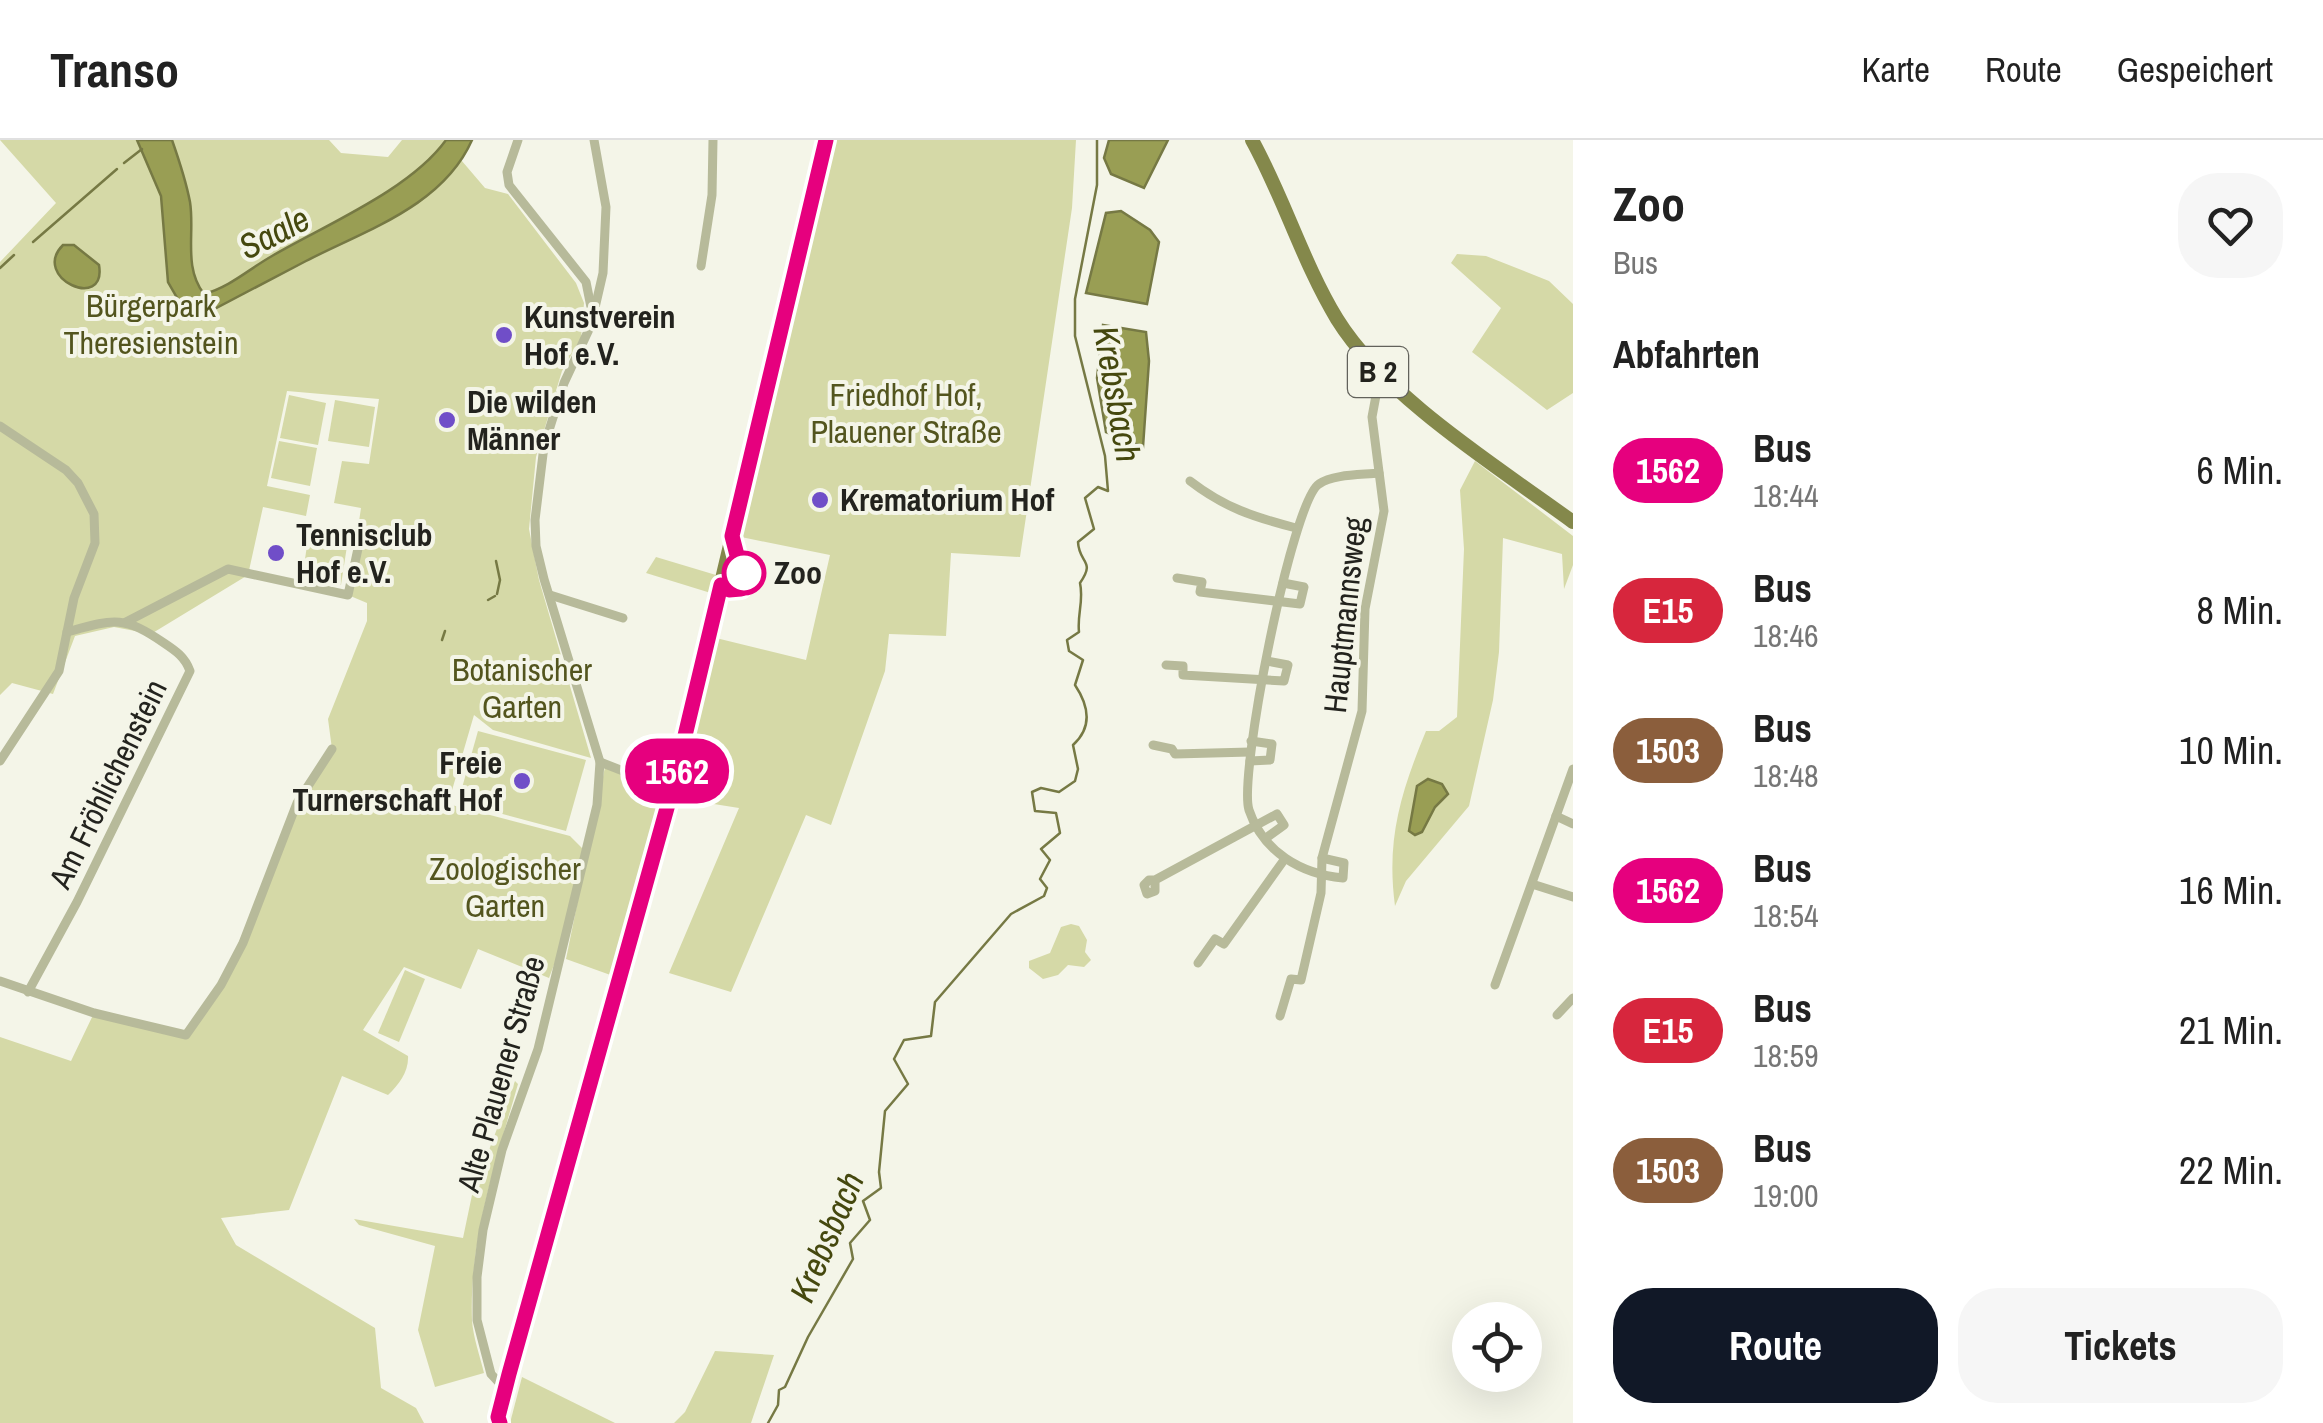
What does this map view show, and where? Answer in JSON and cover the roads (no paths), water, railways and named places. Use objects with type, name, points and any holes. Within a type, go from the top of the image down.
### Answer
[{"type":"main road","points":[[496,1423],[672,790],[826,140]]},
{"type":"main road","name":"B 2","points":[[1252,140],[1336,317],[1380,374],[1573,522]]},
{"type":"street","points":[[518,140],[506,178],[586,282],[591,325]]},
{"type":"street","name":"Alte Plauener Straße","points":[[505,1389],[491,1374],[477,1320],[482,1230],[502,1150],[538,1049],[597,804],[600,762],[536,546],[535,520],[544,446],[564,384],[591,325],[601,286],[606,235],[603,180],[594,140]]},
{"type":"street","points":[[701,266],[712,195],[713,140]]},
{"type":"street","name":"Hauptmannsweg","points":[[1280,1016],[1291,979],[1301,980],[1320,893],[1322,858],[1362,711],[1365,609],[1382,528],[1372,417],[1380,374]]},
{"type":"street","points":[[0,426],[66,470],[94,514],[95,544],[74,598],[59,671],[0,761]]},
{"type":"street","points":[[1322,858],[1344,862],[1342,878],[1321,876],[1284,860],[1257,826],[1246,796],[1251,740],[1296,528],[1310,493],[1319,483],[1379,473]]},
{"type":"street","points":[[1190,481],[1217,502],[1296,528]]},
{"type":"street","points":[[67,632],[102,622],[126,622],[228,569],[348,595],[362,530]]},
{"type":"street","points":[[1177,578],[1202,582],[1200,592],[1300,604],[1304,587],[1283,583]]},
{"type":"street","points":[[550,596],[623,618]]},
{"type":"street","name":"Am Fröhlichenstein","points":[[28,992],[78,902],[190,671],[179,654],[136,624],[126,622]]},
{"type":"street","points":[[1166,665],[1183,666],[1183,675],[1284,682],[1288,665],[1267,661]]},
{"type":"street","points":[[1153,745],[1172,748],[1175,754],[1270,760],[1272,744],[1251,740]]},
{"type":"street","points":[[0,982],[94,1014],[186,1035],[244,943],[298,803],[332,749]]},
{"type":"street","points":[[600,762],[672,790]]},
{"type":"street","points":[[1495,984],[1573,769]]},
{"type":"street","points":[[1155,880],[1277,814],[1284,825],[1266,838]]},
{"type":"street","points":[[1556,816],[1573,824]]},
{"type":"street","points":[[1198,963],[1215,938],[1224,944],[1284,860]]},
{"type":"street","points":[[1532,884],[1573,897]]},
{"type":"street","points":[[1557,1015],[1573,998]]},
{"type":"water","points":[[137,140],[172,140],[190,202],[194,273],[204,294],[389,191],[446,140],[472,140],[442,182],[401,214],[203,315],[187,315],[168,282],[161,196]]},
{"type":"water","points":[[1109,140],[1168,140],[1144,188],[1111,174],[1104,158]]},
{"type":"water","points":[[1121,211],[1150,230],[1159,242],[1147,304],[1086,293],[1106,213]]},
{"type":"water","points":[[63,245],[74,245],[99,265],[98,279],[92,286],[82,288],[62,278],[55,257]]},
{"type":"water","points":[[1103,325],[1146,332],[1149,361],[1143,447],[1106,432],[1097,378]]},
{"type":"water","points":[[1428,779],[1442,784],[1448,794],[1435,807],[1422,832],[1415,835],[1409,831],[1417,786]]},
{"type":"waterway","name":"Krebsbach","points":[[768,1423],[778,1405],[779,1390],[785,1387],[808,1337],[853,1259],[850,1243],[870,1220],[863,1201],[881,1188],[885,1111],[908,1084],[894,1059],[904,1040],[931,1036],[935,1002],[1011,914],[1044,896],[1047,888],[1040,879],[1050,860],[1041,849],[1060,833],[1056,813],[1035,811],[1032,792],[1041,788],[1059,792],[1075,781],[1078,769],[1073,745],[1084,731],[1087,716],[1075,685],[1083,660],[1069,651],[1067,640],[1079,632],[1080,583],[1087,570],[1078,542],[1094,529],[1085,498],[1098,487],[1108,491],[1105,456],[1075,336],[1075,299],[1097,185],[1097,140]]},
{"type":"waterway","points":[[124,163],[142,149]]},
{"type":"waterway","points":[[33,242],[117,169]]},
{"type":"waterway","points":[[0,268],[14,255]]},
{"type":"waterway","points":[[496,561],[500,580],[497,594]]},
{"type":"waterway","points":[[488,600],[495,596]]},
{"type":"waterway","points":[[442,640],[445,631]]},
{"type":"place","name":"Kunstverein Hof e.V.","points":[[504,335]]},
{"type":"place","name":"Die wilden Männer","points":[[447,420]]},
{"type":"place","name":"Krematorium Hof","points":[[820,500]]},
{"type":"place","name":"Tennisclub Hof e.V.","points":[[276,553]]},
{"type":"place","name":"Zoo","points":[[744,573]]},
{"type":"place","name":"Freie Turnerschaft Hof","points":[[522,781]]},
{"type":"water label","name":"Saale","points":[[274,233]]},
{"type":"park label","name":"Bürgerpark Theresienstein","points":[[151,324]]},
{"type":"park label","name":"Friedhof Hof, Plauener Straße","points":[[906,414]]},
{"type":"park label","name":"Botanischer Garten","points":[[522,688]]},
{"type":"park label","name":"Zoologischer Garten","points":[[505,888]]}]
